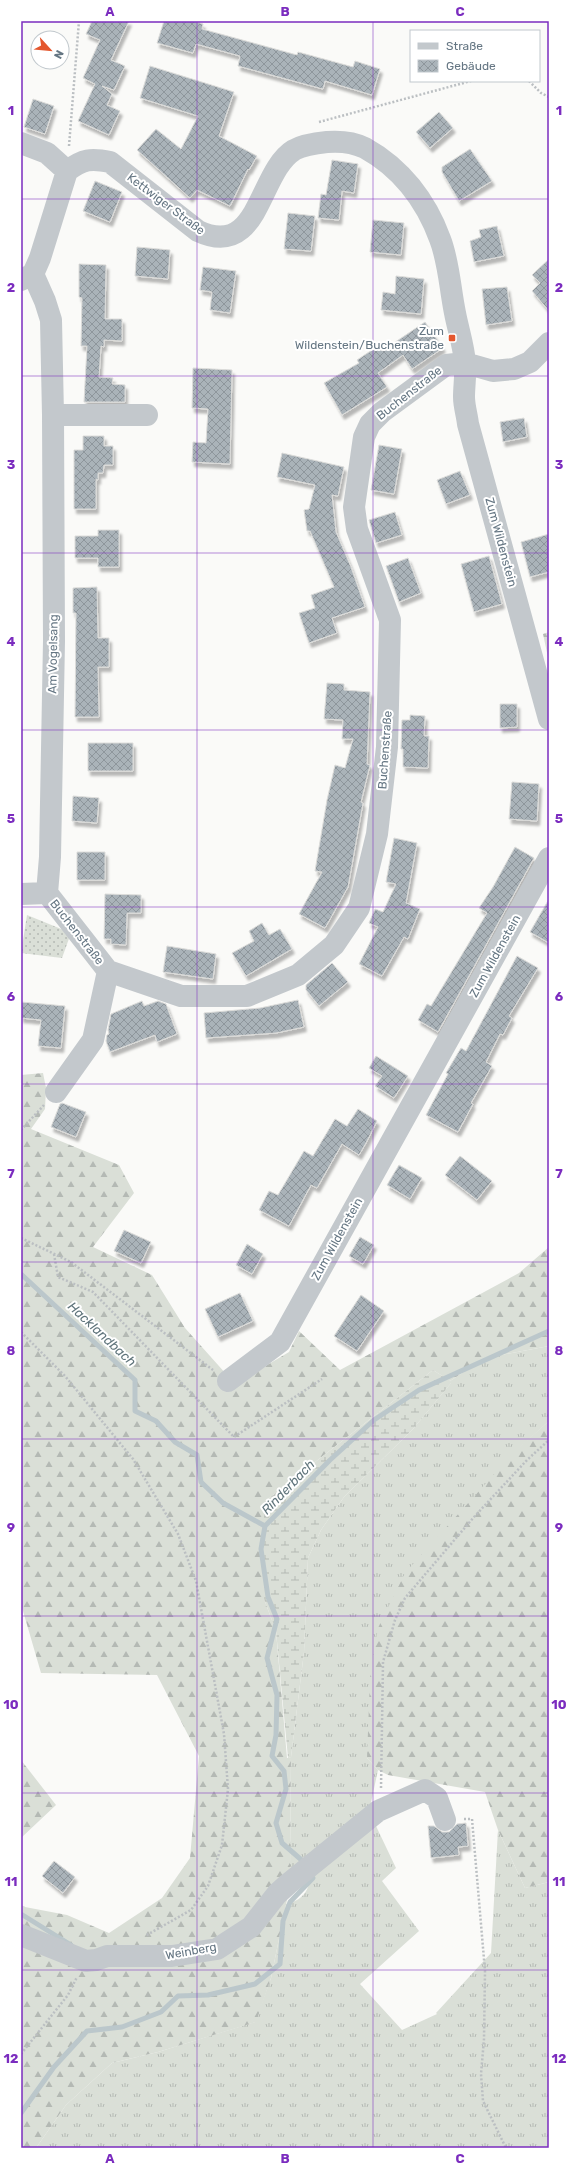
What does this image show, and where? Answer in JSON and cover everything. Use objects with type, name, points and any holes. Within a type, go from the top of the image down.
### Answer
[{"type":"street","name":"Kettwiger Straße","points":[[67,171],[78,163],[94,158],[110,162],[198,231],[210,236],[224,237],[237,233],[248,222],[273,176],[284,160],[294,150],[318,142],[342,141],[363,147],[399,172],[429,214],[441,240],[465,363]]},
{"type":"street","points":[[21,143],[47,153],[67,171],[40,258],[27,277]]},
{"type":"street","name":"Am Vogelsang","points":[[27,277],[45,300],[51,320],[54,649],[50,857],[47,893]]},
{"type":"street","points":[[465,363],[493,371],[514,369],[530,362],[549,343]]},
{"type":"street","name":"Zum Wildenstein","points":[[465,363],[464,398],[468,424],[549,719]]},
{"type":"street","name":"Buchenstraße","points":[[47,893],[108,971],[181,996],[247,996],[298,976],[334,945],[359,908],[377,834],[387,747],[390,620],[357,529],[354,507],[364,437],[370,424],[382,412],[446,365],[465,363]]},
{"type":"street","points":[[53,415],[147,415]]},
{"type":"street","name":"Zum Wildenstein","points":[[228,1382],[280,1342],[549,858]]},
{"type":"street","points":[[21,894],[47,893]]},
{"type":"street","name":"Buchenstraße","points":[[56,1092],[93,1040],[108,971]]},
{"type":"street","name":"Weinberg","points":[[86,1961],[96,1960],[107,1956],[172,1956],[217,1949],[251,1927],[277,1894],[378,1811],[425,1790],[437,1798],[445,1820]]},
{"type":"street","points":[[21,1935],[86,1961]]},
{"type":"path","points":[[67,171],[79,21]]},
{"type":"path","points":[[313,124],[467,82]]},
{"type":"path","points":[[530,82],[541,93],[549,96]]},
{"type":"path","points":[[21,1130],[56,1092]]},
{"type":"path","points":[[21,1238],[71,1262],[108,1288],[228,1382]]},
{"type":"path","points":[[54,1254],[58,1277],[93,1292],[234,1437],[322,1380]]},
{"type":"path","points":[[21,1332],[65,1376],[133,1459],[178,1534],[196,1581],[224,1734],[228,1789],[222,1845],[208,1886],[191,1910],[142,1937]]},
{"type":"path","points":[[378,1811],[382,1779],[381,1716],[383,1662],[395,1620],[405,1598],[474,1517],[527,1460],[549,1440]]},
{"type":"path","points":[[445,1820],[472,1819],[485,1972],[484,2039],[481,2074],[483,2100],[506,2148]]},
{"type":"path","points":[[21,2054],[68,1995],[86,1961]]},
{"type":"green space","points":[[549,632],[549,662],[543,634]]},
{"type":"green space","points":[[27,915],[71,933],[62,958],[21,953]]},
{"type":"green space","points":[[43,1073],[46,1088],[45,1109],[31,1129],[119,1165],[134,1193],[93,1247],[152,1275],[185,1328],[235,1384],[289,1352],[299,1331],[340,1370],[519,1273],[549,1247],[549,1346],[485,1358],[450,1381],[433,1370],[264,1502],[264,1599],[276,1631],[287,1758],[291,1757],[290,1867],[298,1871],[289,1890],[271,1978],[256,2022],[158,2052],[112,2063],[66,2105],[36,2148],[21,2148],[21,1905],[67,1915],[109,1933],[162,1898],[190,1858],[199,1756],[157,1675],[41,1673],[21,1604],[21,1075]]},
{"type":"green space","points":[[549,1346],[549,1421],[516,1451],[367,1758],[378,1770],[369,1812],[298,1871],[290,1867],[291,1757],[304,1652],[308,1558],[321,1530],[344,1497],[413,1429],[451,1383],[450,1381],[485,1358]]},
{"type":"green space","points":[[433,1370],[452,1382],[413,1429],[344,1497],[321,1530],[308,1558],[304,1652],[291,1757],[288,1758],[276,1631],[264,1599],[264,1502]]},
{"type":"green space","points":[[549,1421],[549,1882],[525,1888],[498,1830],[485,1792],[388,1775],[378,1770],[367,1758],[370,1678],[378,1628],[405,1573],[516,1450]]},
{"type":"green space","points":[[21,1760],[56,1805],[21,1838]]},
{"type":"green space","points":[[376,1826],[396,1868],[382,1881],[419,1931],[360,1984],[402,2030],[437,2014],[436,2013],[491,1953],[498,1830],[525,1888],[549,1882],[549,2148],[36,2148],[66,2105],[112,2063],[158,2052],[255,2022],[271,1978],[286,1904],[301,1898],[308,1887],[311,1876]]},
{"type":"building","points":[[92,21],[129,21],[111,60],[125,66],[114,90],[102,86],[112,94],[107,105],[120,111],[109,135],[78,121],[95,84],[83,78],[100,40],[86,34]]},
{"type":"building","points":[[164,21],[193,21],[203,24],[202,29],[297,55],[298,52],[353,67],[355,61],[380,69],[372,95],[325,81],[323,89],[238,66],[240,56],[196,44],[193,53],[157,43]]},
{"type":"building","points":[[150,66],[234,92],[219,136],[257,156],[249,170],[248,169],[230,206],[197,190],[190,198],[137,150],[156,129],[181,149],[198,116],[140,98]]},
{"type":"building","points":[[33,99],[54,106],[45,134],[24,127]]},
{"type":"building","points":[[439,112],[453,128],[430,148],[416,132]]},
{"type":"building","points":[[470,149],[492,181],[459,201],[442,172],[442,167]]},
{"type":"building","points":[[332,160],[358,164],[354,193],[342,191],[339,220],[318,218],[321,194],[326,195]]},
{"type":"building","points":[[95,181],[122,192],[110,222],[83,211]]},
{"type":"building","points":[[288,213],[315,216],[311,251],[284,249]]},
{"type":"building","points":[[373,220],[404,223],[401,255],[370,252]]},
{"type":"building","points":[[497,226],[504,256],[474,262],[470,241],[481,237],[479,230]]},
{"type":"building","points":[[137,247],[170,250],[168,279],[135,276]]},
{"type":"building","points":[[549,259],[549,311],[532,291],[540,283],[532,275]]},
{"type":"building","points":[[79,264],[106,265],[105,319],[122,319],[122,341],[104,340],[104,347],[101,346],[99,377],[113,378],[112,384],[125,385],[125,402],[84,402],[87,346],[81,346],[82,298],[79,297]]},
{"type":"building","points":[[203,267],[236,271],[230,313],[210,310],[212,292],[200,290]]},
{"type":"building","points":[[396,276],[424,279],[421,314],[381,310],[383,292],[395,294]]},
{"type":"building","points":[[507,287],[512,321],[486,325],[482,289]]},
{"type":"building","points":[[425,322],[443,348],[412,369],[403,355],[378,373],[387,387],[342,415],[324,383],[359,363],[357,360],[378,346],[382,351]]},
{"type":"building","points":[[193,368],[232,370],[230,464],[192,462],[193,442],[206,443],[208,409],[192,408]]},
{"type":"building","points":[[524,418],[527,437],[503,442],[500,422]]},
{"type":"building","points":[[83,436],[104,436],[104,446],[113,446],[113,465],[104,465],[103,473],[98,473],[98,480],[96,479],[96,509],[74,509],[74,450],[83,450]]},
{"type":"building","points":[[379,445],[402,449],[394,494],[371,490]]},
{"type":"building","points":[[282,453],[344,467],[338,496],[332,495],[336,532],[351,567],[365,607],[332,618],[337,633],[309,643],[299,613],[315,608],[311,595],[334,587],[310,531],[307,531],[304,510],[309,509],[315,485],[277,477]]},
{"type":"building","points":[[460,471],[470,495],[446,504],[437,480]]},
{"type":"building","points":[[395,512],[402,535],[376,543],[369,520]]},
{"type":"building","points":[[98,530],[119,530],[119,567],[98,567],[98,558],[75,558],[75,536],[98,536]]},
{"type":"building","points":[[549,534],[549,572],[530,577],[521,542]]},
{"type":"building","points":[[489,556],[502,604],[474,612],[461,564]]},
{"type":"building","points":[[408,558],[421,593],[399,602],[386,566]]},
{"type":"building","points":[[97,587],[98,638],[109,638],[109,667],[98,667],[99,717],[75,717],[76,613],[73,613],[73,588]]},
{"type":"building","points":[[327,683],[344,684],[344,690],[370,692],[367,764],[370,765],[361,802],[363,803],[348,887],[325,928],[299,914],[322,872],[315,871],[327,800],[335,765],[345,768],[353,739],[342,739],[343,720],[324,719]]},
{"type":"building","points":[[500,704],[517,704],[517,727],[500,728]]},
{"type":"building","points":[[410,715],[425,716],[424,736],[429,736],[428,768],[403,767],[403,749],[401,749],[402,720],[410,720]]},
{"type":"building","points":[[88,743],[133,743],[133,771],[88,771]]},
{"type":"building","points":[[512,782],[539,784],[537,821],[509,819]]},
{"type":"building","points":[[73,796],[99,798],[97,823],[72,821]]},
{"type":"building","points":[[394,838],[417,843],[406,903],[420,909],[408,939],[404,937],[382,976],[359,964],[378,927],[369,923],[375,909],[383,912],[396,884],[386,882]]},
{"type":"building","points":[[515,847],[534,858],[438,1032],[418,1020],[427,1004],[431,1006],[487,913],[479,908],[493,887]]},
{"type":"building","points":[[77,852],[105,852],[105,880],[77,880]]},
{"type":"building","points":[[105,894],[141,895],[141,913],[127,913],[126,945],[111,944],[111,939],[104,939]]},
{"type":"building","points":[[549,899],[549,943],[530,932]]},
{"type":"building","points":[[262,923],[269,935],[280,929],[292,949],[246,976],[232,953],[254,941],[249,931]]},
{"type":"building","points":[[167,946],[216,954],[213,979],[163,972]]},
{"type":"building","points":[[517,956],[538,968],[509,1016],[512,1018],[503,1035],[500,1034],[486,1062],[492,1066],[471,1103],[473,1104],[458,1132],[426,1115],[448,1074],[446,1073],[461,1048],[466,1051]]},
{"type":"building","points":[[332,963],[348,982],[319,1006],[306,990],[306,985]]},
{"type":"building","points":[[298,1000],[304,1027],[276,1033],[206,1038],[204,1013],[260,1008]]},
{"type":"building","points":[[142,1001],[144,1006],[158,1001],[166,1004],[177,1034],[157,1042],[155,1035],[110,1052],[106,1041],[107,1035],[109,1034],[108,1030],[111,1014]]},
{"type":"building","points":[[21,1002],[65,1006],[61,1048],[38,1046],[41,1020],[21,1018]]},
{"type":"building","points":[[376,1056],[408,1076],[394,1098],[375,1086],[382,1076],[369,1068]]},
{"type":"building","points":[[62,1103],[86,1112],[76,1137],[51,1127],[60,1104]]},
{"type":"building","points":[[358,1109],[377,1121],[359,1155],[342,1144],[317,1188],[311,1185],[289,1226],[259,1210],[269,1191],[278,1195],[304,1151],[313,1156],[335,1119],[347,1126]]},
{"type":"building","points":[[460,1156],[492,1181],[477,1200],[445,1175]]},
{"type":"building","points":[[399,1165],[422,1178],[410,1199],[387,1185]]},
{"type":"building","points":[[124,1230],[151,1242],[141,1263],[114,1251]]},
{"type":"building","points":[[360,1237],[374,1245],[363,1264],[349,1256]]},
{"type":"building","points":[[247,1244],[263,1254],[252,1274],[236,1265]]},
{"type":"building","points":[[240,1293],[253,1321],[218,1337],[205,1309]]},
{"type":"building","points":[[361,1295],[384,1311],[357,1351],[334,1336]]},
{"type":"building","points":[[466,1823],[468,1846],[458,1847],[459,1855],[431,1858],[428,1826],[434,1826],[442,1832],[449,1832],[457,1824]]},
{"type":"building","points":[[54,1861],[75,1877],[63,1893],[42,1876]]},
{"type":"waterway","name":"Hacklandbach","points":[[21,1274],[135,1380],[135,1411],[156,1421],[175,1442],[197,1455],[201,1482],[223,1503],[265,1526]]},
{"type":"waterway","name":"Rinderbach","points":[[305,1863],[282,1843],[276,1823],[286,1789],[284,1771],[272,1756],[276,1735],[277,1695],[267,1658],[277,1619],[268,1597],[261,1549],[265,1526],[330,1460],[374,1420],[419,1390],[549,1331]]},
{"type":"waterway","name":"Rinderbach","points":[[21,2113],[54,2067],[87,2031],[122,2027],[161,2012],[178,1996],[208,1995],[255,1984],[280,1964],[283,1921],[290,1902],[313,1878],[310,1872]]},
{"type":"waterway","points":[[21,1914],[71,1945]]},
{"type":"place","name":"Zum Wildenstein/Buchenstraße","points":[[452,338]]}]
